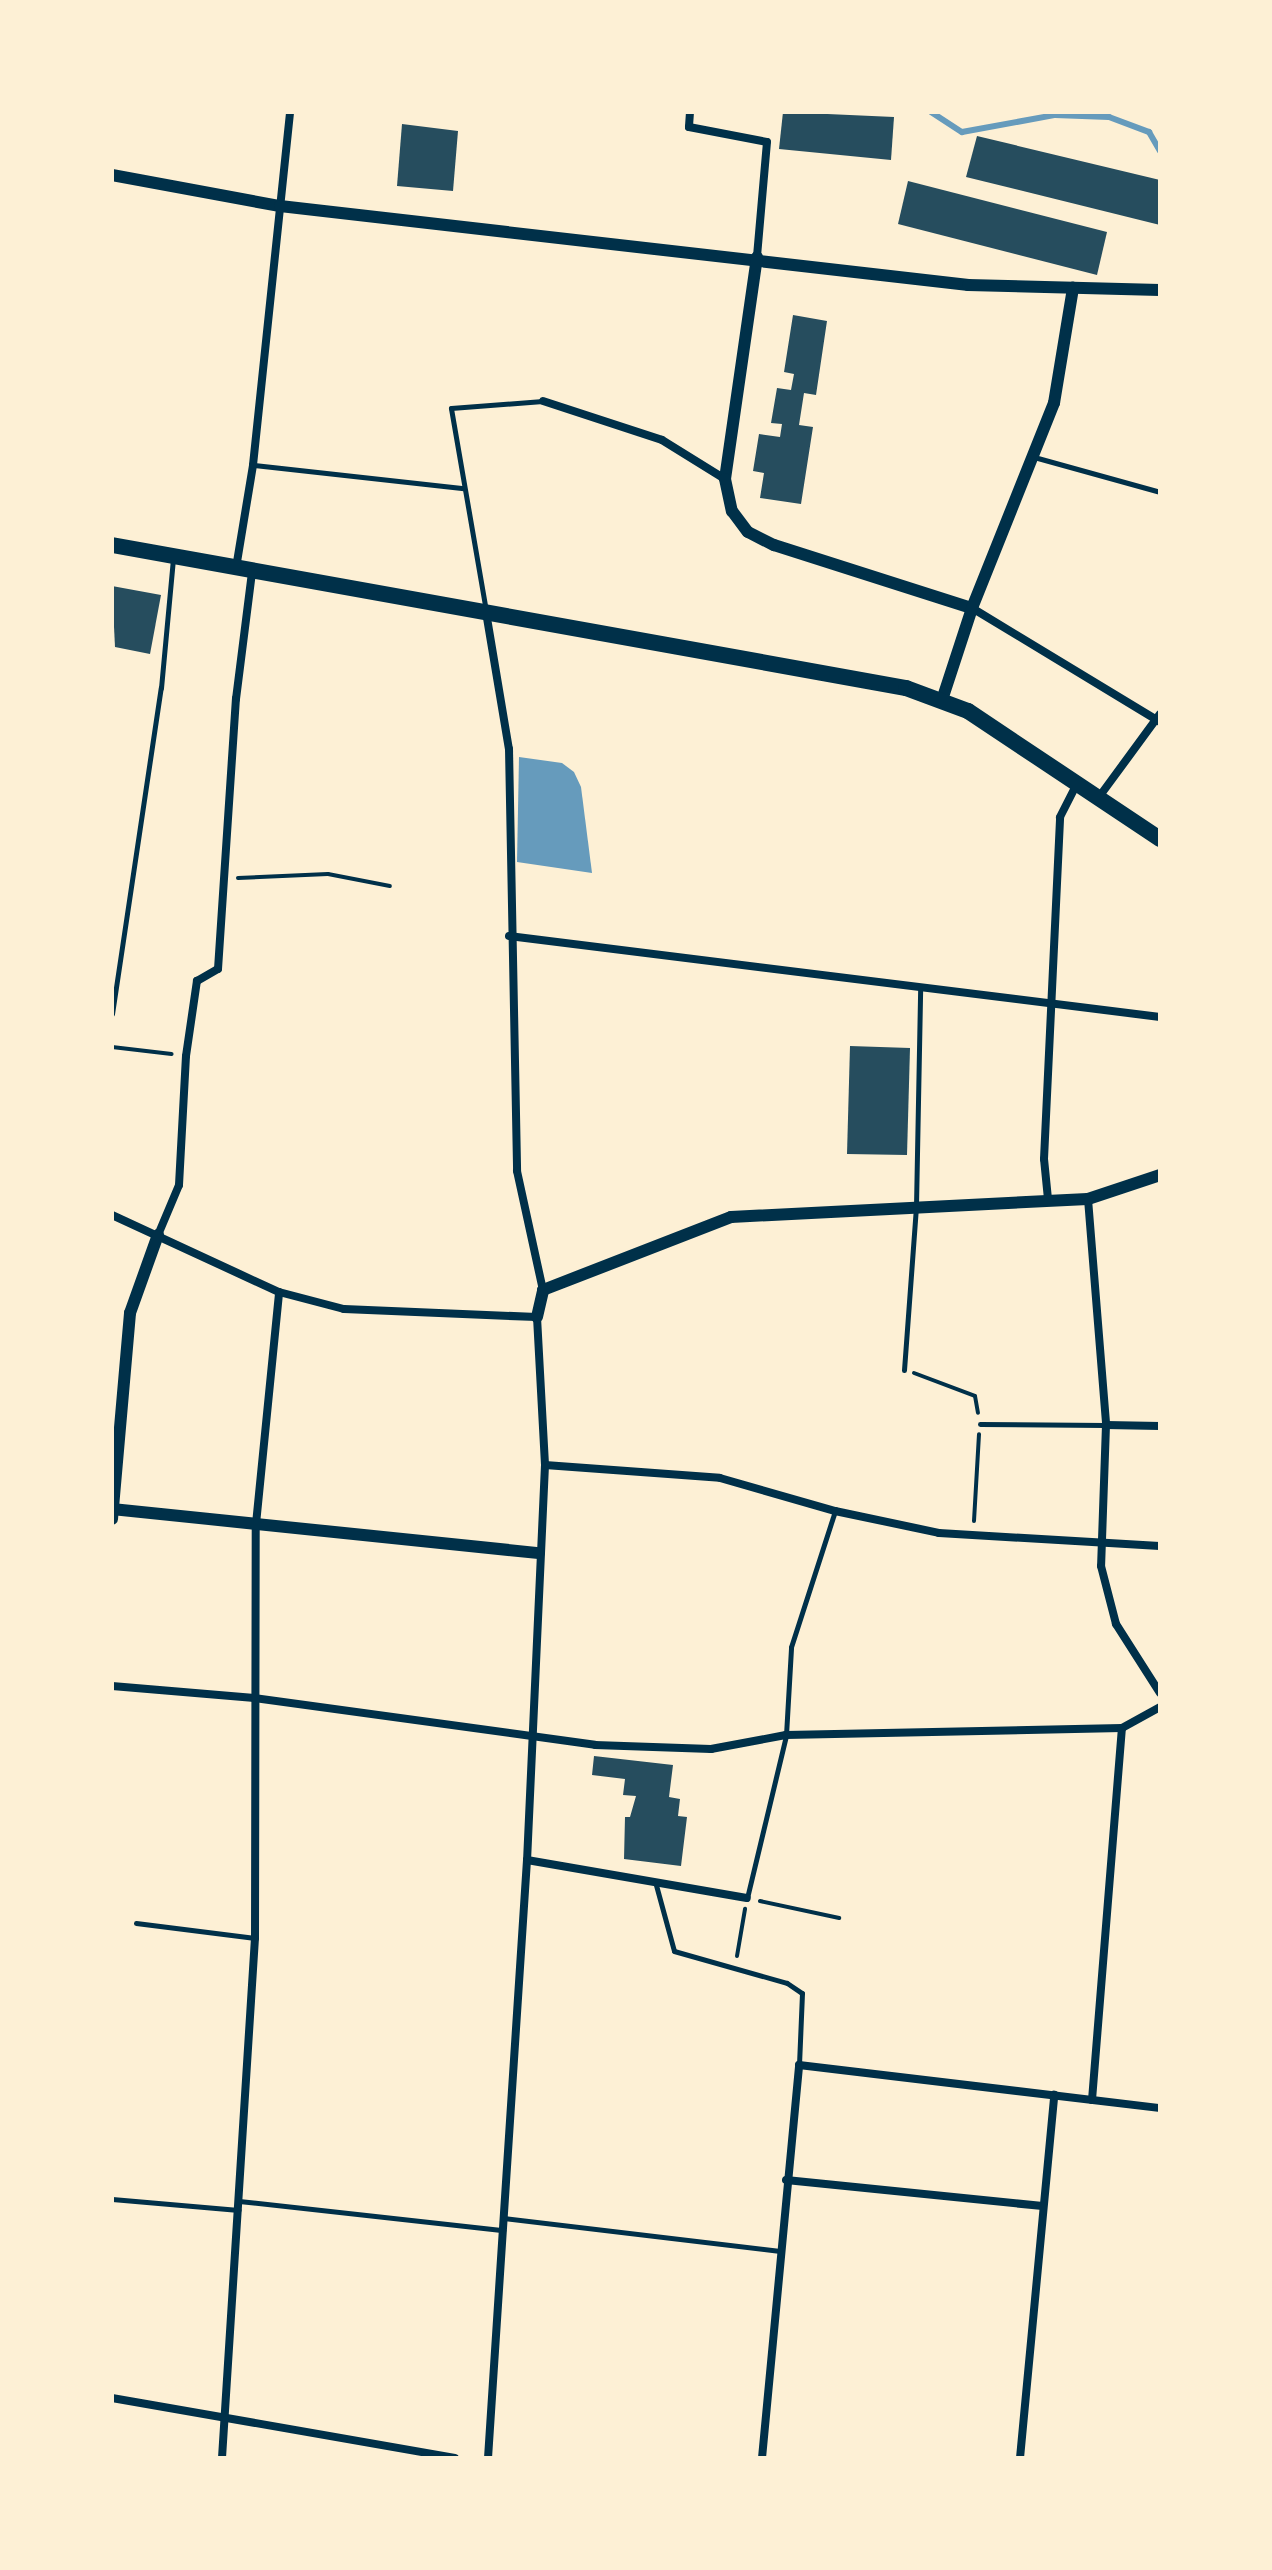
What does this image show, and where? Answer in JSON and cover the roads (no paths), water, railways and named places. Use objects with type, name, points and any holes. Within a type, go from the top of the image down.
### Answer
[{"type":"highway","points":[[112,545],[244,571],[828,670],[942,700],[979,717],[1160,839]]},
{"type":"street","points":[[112,1519],[130,1313],[179,1185],[186,1056],[197,981],[218,969],[244,571],[290,112]]},
{"type":"street","points":[[690,112],[689,127],[767,142],[757,257],[725,479],[732,511],[748,532],[972,608],[1158,718],[1099,797]]},
{"type":"street","points":[[112,175],[280,206],[757,257],[968,285],[1160,290]]},
{"type":"street","points":[[942,700],[972,608],[1054,403],[1073,288]]},
{"type":"street","points":[[543,401],[662,440],[725,479]]},
{"type":"street","points":[[486,612],[509,749],[509,936],[517,1171],[543,1290],[537,1317],[545,1465],[527,1860],[488,2458]]},
{"type":"street","points":[[1048,1199],[1044,1159],[1060,817],[1078,783]]},
{"type":"street","points":[[509,936],[1160,1017]]},
{"type":"street","points":[[543,1290],[731,1217],[1088,1199],[1160,1175]]},
{"type":"street","points":[[1088,1199],[1106,1425],[1101,1566],[1116,1624],[1160,1693]]},
{"type":"street","points":[[112,1215],[279,1292],[344,1309],[537,1317]]},
{"type":"street","points":[[222,2458],[255,1938],[256,1524],[279,1292]]},
{"type":"street","points":[[1106,1425],[1160,1426]]},
{"type":"street","points":[[545,1465],[720,1478],[835,1511],[973,1535],[1103,1546],[1160,1546]]},
{"type":"street","points":[[112,1510],[539,1553]]},
{"type":"street","points":[[112,1686],[254,1698],[534,1734],[595,1745],[711,1749],[786,1735],[1122,1728],[1160,1707]]},
{"type":"street","points":[[1092,2100],[1122,1728]]},
{"type":"street","points":[[527,1860],[656,1885],[747,1898]]},
{"type":"street","points":[[762,2458],[799,2065],[1160,2108]]},
{"type":"street","points":[[1020,2458],[1054,2095]]},
{"type":"street","points":[[786,2180],[1043,2206]]},
{"type":"street","points":[[112,2398],[455,2458]]},
{"type":"lane","points":[[486,612],[451,408],[543,401]]},
{"type":"lane","points":[[1032,456],[1160,492]]},
{"type":"lane","points":[[253,465],[464,488]]},
{"type":"lane","points":[[112,1014],[161,688],[173,558]]},
{"type":"lane","points":[[904,1370],[916,1206],[920,989]]},
{"type":"lane","points":[[980,1424],[1106,1425]]},
{"type":"lane","points":[[747,1898],[786,1735],[791,1647],[835,1511]]},
{"type":"lane","points":[[656,1885],[674,1951],[787,1983],[802,1993],[799,2065]]},
{"type":"lane","points":[[136,1923],[255,1938]]},
{"type":"lane","points":[[112,2199],[239,2205],[503,2230]]},
{"type":"lane","points":[[504,2218],[780,2251]]},
{"type":"water","points":[[519,757],[562,763],[574,772],[581,787],[592,873],[517,862]]},
{"type":"waterway","points":[[931,112],[962,132],[1055,115],[1109,117],[1149,132],[1160,151]]}]
